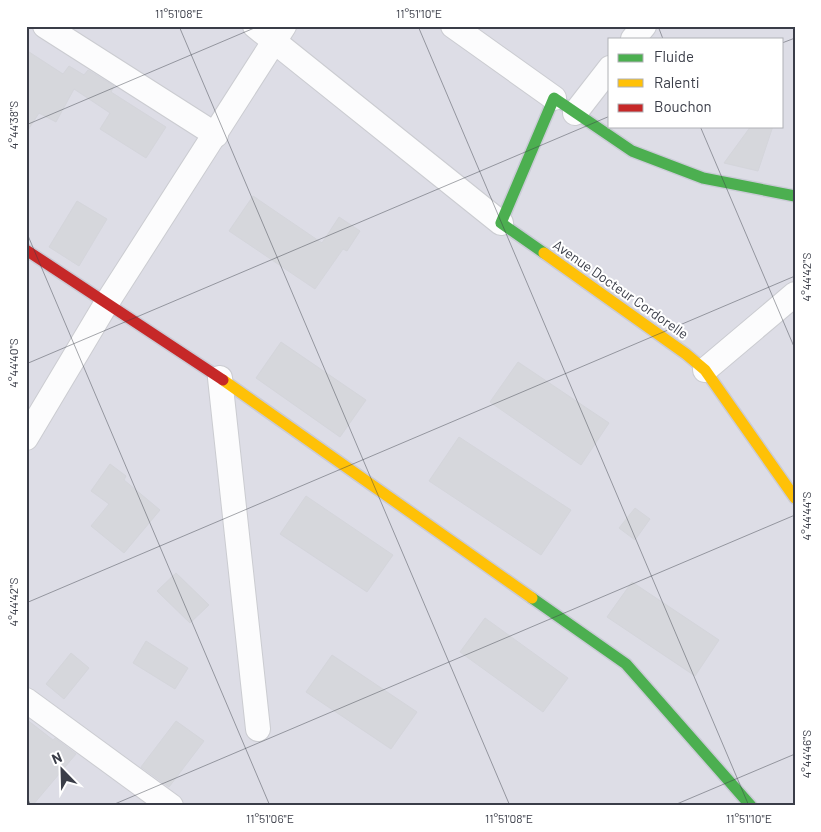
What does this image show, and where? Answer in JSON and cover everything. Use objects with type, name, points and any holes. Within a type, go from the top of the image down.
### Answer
[{"type":"street","points":[[45,26],[216,135]]},
{"type":"street","points":[[256,26],[279,33],[501,223],[554,98]]},
{"type":"street","points":[[454,26],[575,113],[632,151],[703,178],[795,196]]},
{"type":"street","points":[[634,38],[644,26]]},
{"type":"street","points":[[26,438],[106,304],[216,135],[279,33]]},
{"type":"street","points":[[575,113],[608,71]]},
{"type":"street","name":"Avenue Docteur Cordorelle","points":[[501,223],[686,354],[705,370],[795,498]]},
{"type":"street","points":[[26,250],[220,378],[626,664],[752,806]]},
{"type":"street","points":[[705,370],[795,294]]},
{"type":"street","points":[[220,378],[258,730]]},
{"type":"street","points":[[26,700],[171,806]]},
{"type":"shaded area","points":[[26,26],[795,26],[795,806],[26,806]]},
{"type":"building","points":[[26,50],[63,74],[69,66],[84,75],[88,70],[114,86],[111,92],[166,127],[146,158],[100,129],[110,113],[74,89],[56,122],[39,113],[26,133]]},
{"type":"building","points":[[750,128],[772,128],[758,171],[724,163]]},
{"type":"building","points":[[253,196],[322,243],[339,217],[360,231],[347,251],[343,249],[315,289],[229,231]]},
{"type":"building","points":[[77,201],[107,219],[79,266],[49,247]]},
{"type":"building","points":[[281,342],[366,400],[340,437],[256,378]]},
{"type":"building","points":[[518,362],[609,423],[581,465],[490,402]]},
{"type":"building","points":[[459,437],[571,510],[541,555],[429,481]]},
{"type":"building","points":[[110,464],[126,476],[124,480],[160,510],[124,553],[91,526],[109,504],[91,491]]},
{"type":"building","points":[[306,496],[393,555],[367,592],[280,534]]},
{"type":"building","points":[[635,508],[650,519],[635,540],[619,528]]},
{"type":"building","points":[[176,573],[209,605],[190,623],[157,591]]},
{"type":"building","points":[[632,582],[719,640],[695,676],[607,617]]},
{"type":"building","points":[[485,618],[568,678],[543,712],[460,652]]},
{"type":"building","points":[[146,641],[188,668],[175,689],[133,663]]},
{"type":"building","points":[[71,653],[89,668],[64,699],[46,684]]},
{"type":"building","points":[[332,655],[417,712],[391,749],[306,692]]},
{"type":"building","points":[[26,719],[53,740],[55,738],[76,754],[32,806],[26,806]]},
{"type":"building","points":[[176,721],[204,741],[169,787],[141,767]]},
{"type":"traffic: fast","points":[[544,253],[501,223],[554,98],[632,151],[703,178],[795,196]]},
{"type":"traffic: fast","points":[[532,598],[626,664],[751,806]]},
{"type":"traffic: slow","points":[[544,253],[686,354],[705,370],[795,498]]},
{"type":"traffic: slow","points":[[223,380],[532,598]]},
{"type":"traffic: jam","points":[[26,250],[223,380]]}]
